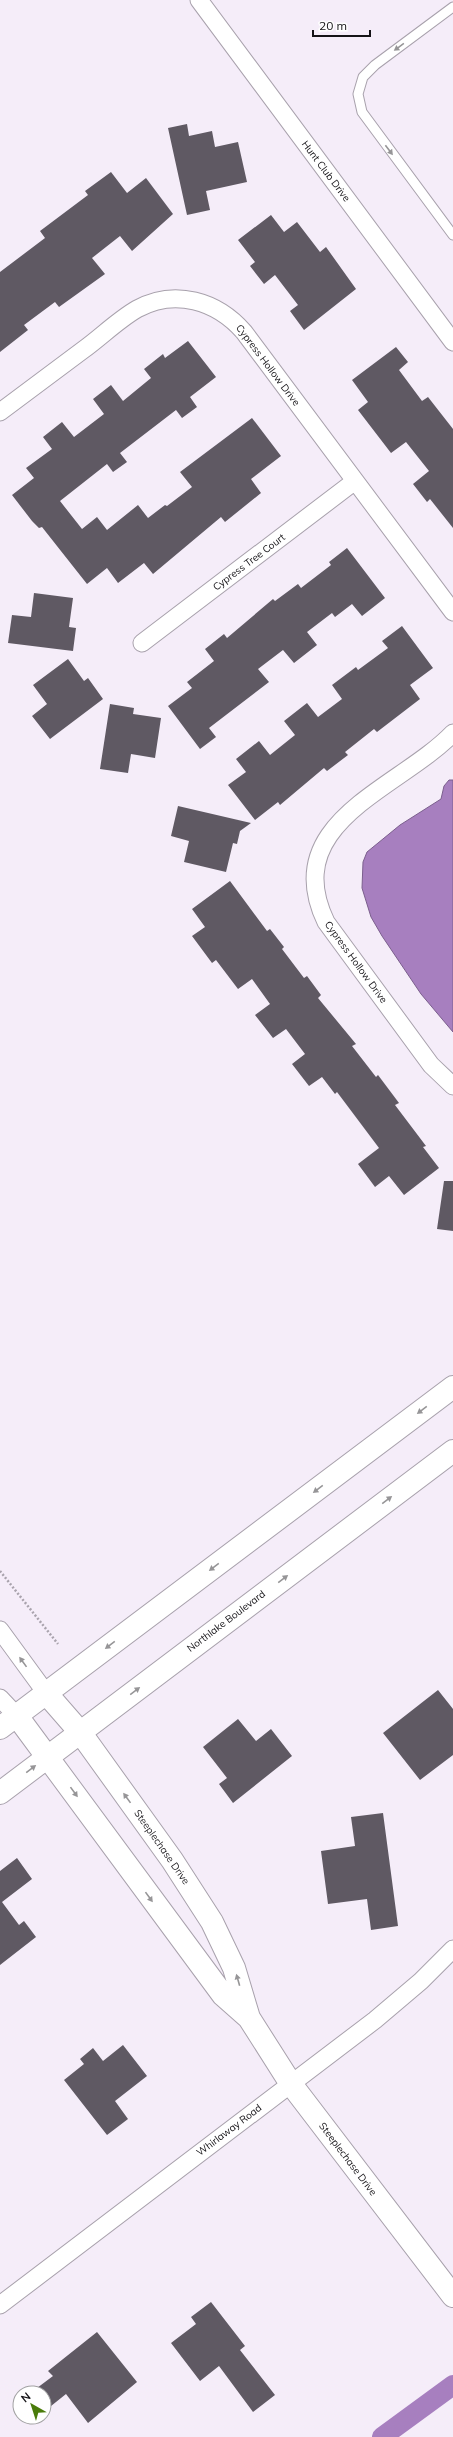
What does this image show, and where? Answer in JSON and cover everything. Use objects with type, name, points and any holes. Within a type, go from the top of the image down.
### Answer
[{"type":"main road","points":[[8,1722],[453,1387]]},
{"type":"main road","name":"Northlake Boulevard","points":[[0,1792],[453,1450]]},
{"type":"main road","name":"Steeplechase Drive","points":[[46,1693],[80,1732],[172,1860],[212,1922],[234,1968],[249,2018],[291,2084],[453,2296]]},
{"type":"main road","name":"Steeplechase Drive","points":[[8,1722],[48,1756],[150,1898],[223,1995],[249,2018]]},
{"type":"street","name":"Hunt Club Drive","points":[[199,0],[453,342]]},
{"type":"street","name":"Cypress Hollow Drive","points":[[0,412],[137,309],[164,300],[192,300],[211,305],[223,312],[244,332],[453,612]]},
{"type":"street","name":"Cypress Tree Court","points":[[142,643],[355,481]]},
{"type":"street","name":"Cypress Hollow Drive","points":[[453,733],[337,824],[321,848],[315,876],[320,908],[326,922],[431,1065],[453,1086]]},
{"type":"street","points":[[0,1630],[46,1693]]},
{"type":"street","points":[[0,1698],[8,1722]]},
{"type":"street","name":"Whirlaway Road","points":[[0,2305],[375,2020],[421,1981],[453,1949]]},
{"type":"lane","points":[[453,7],[375,65],[363,77],[358,94],[359,104],[371,125],[453,235]]},
{"type":"path","points":[[0,1571],[58,1644]]},
{"type":"shaded area","points":[[449,780],[453,780],[453,1032],[421,994],[382,936],[371,917],[362,888],[363,862],[367,852],[400,825],[441,799],[444,786]]},
{"type":"building","points":[[187,124],[189,136],[212,131],[215,147],[238,142],[247,182],[206,191],[210,210],[187,215],[168,128]]},
{"type":"building","points":[[111,172],[127,193],[146,178],[173,214],[132,251],[120,236],[92,258],[105,274],[59,307],[55,302],[24,325],[28,330],[0,352],[0,272],[45,238],[40,231],[88,195],[85,191]]},
{"type":"building","points":[[271,215],[284,232],[297,222],[320,252],[326,247],[356,289],[304,330],[290,311],[298,305],[275,275],[264,284],[250,266],[255,262],[238,240]]},
{"type":"building","points":[[188,341],[216,377],[190,397],[197,407],[182,418],[176,410],[120,453],[127,462],[113,472],[107,464],[60,501],[82,529],[97,517],[107,530],[138,505],[148,518],[165,505],[167,506],[192,487],[180,472],[252,418],[281,456],[251,479],[261,493],[225,522],[221,517],[153,574],[144,563],[118,583],[107,568],[87,584],[42,527],[39,528],[32,521],[12,495],[34,478],[26,468],[52,449],[43,437],[62,422],[74,437],[104,414],[93,399],[111,385],[123,401],[151,378],[144,369],[163,354],[165,358]]},
{"type":"building","points":[[396,347],[408,362],[399,370],[422,401],[428,397],[453,429],[453,528],[430,499],[427,502],[413,484],[429,471],[406,442],[391,453],[358,410],[368,402],[352,380]]},
{"type":"building","points":[[347,548],[385,598],[362,616],[352,604],[335,617],[332,613],[307,632],[317,645],[294,663],[283,650],[258,669],[269,682],[209,728],[216,737],[200,749],[168,706],[192,688],[187,682],[214,661],[205,649],[224,634],[227,638],[273,599],[275,601],[298,584],[301,588],[331,565],[329,562]]},
{"type":"building","points":[[34,593],[73,598],[69,627],[76,628],[73,651],[8,643],[12,615],[31,617]]},
{"type":"building","points":[[402,626],[433,668],[410,685],[420,699],[377,732],[374,729],[345,752],[348,755],[327,771],[324,768],[280,805],[278,802],[255,820],[228,785],[246,772],[236,759],[259,741],[270,755],[295,735],[284,721],[307,703],[318,717],[342,699],[332,685],[356,667],[358,670],[388,648],[382,641]]},
{"type":"building","points":[[68,659],[84,681],[88,678],[103,699],[50,739],[32,716],[47,704],[33,685]]},
{"type":"building","points":[[110,704],[134,708],[133,714],[161,718],[155,758],[131,754],[128,773],[100,769]]},
{"type":"building","points":[[178,806],[251,823],[240,831],[237,844],[233,843],[226,872],[184,862],[189,841],[171,836]]},
{"type":"building","points":[[230,881],[267,931],[270,929],[284,947],[282,949],[304,978],[307,976],[321,995],[318,998],[356,1044],[352,1046],[376,1077],[378,1075],[399,1103],[395,1105],[426,1146],[423,1147],[439,1168],[404,1195],[389,1176],[375,1187],[358,1164],[379,1148],[337,1092],[335,1094],[322,1077],[309,1086],[292,1064],[305,1054],[286,1029],[273,1038],[255,1015],[270,1004],[252,979],[238,989],[216,960],[212,963],[192,936],[205,927],[192,909]]},
{"type":"building","points":[[444,1181],[453,1181],[453,1231],[437,1229]]},
{"type":"building","points":[[438,1690],[453,1709],[453,1755],[420,1780],[383,1733]]},
{"type":"building","points":[[238,1719],[256,1741],[271,1729],[292,1756],[233,1803],[219,1784],[227,1778],[203,1747]]},
{"type":"building","points":[[383,1813],[398,1926],[371,1930],[367,1899],[328,1904],[321,1851],[355,1846],[351,1817]]},
{"type":"building","points":[[17,1858],[32,1879],[2,1902],[19,1925],[24,1921],[36,1937],[0,1965],[0,1871]]},
{"type":"building","points":[[123,2045],[147,2076],[115,2101],[128,2119],[107,2135],[64,2080],[84,2064],[80,2059],[93,2048],[103,2061]]},
{"type":"building","points":[[211,2302],[245,2346],[240,2350],[275,2395],[253,2412],[219,2366],[200,2381],[171,2343],[196,2324],[191,2317]]},
{"type":"building","points":[[97,2332],[137,2382],[88,2423],[66,2394],[52,2405],[52,2385],[41,2385],[53,2376],[48,2371]]},
{"type":"waterway","points":[[382,2437],[453,2385]]}]
